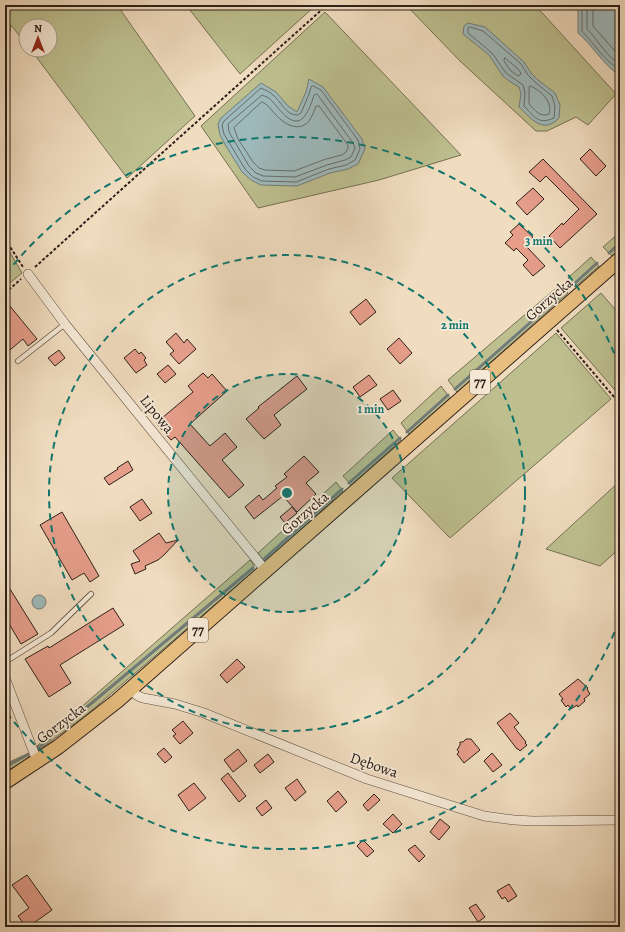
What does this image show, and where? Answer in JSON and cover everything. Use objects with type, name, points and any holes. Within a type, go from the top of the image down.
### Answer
[{"type":"main road","name":"Gorzycka","points":[[5,782],[38,761],[85,727],[130,690],[620,259]]},
{"type":"street","name":"Lipowa","points":[[28,274],[66,324],[266,571]]},
{"type":"street","points":[[5,678],[38,761]]},
{"type":"street","name":"Dębowa","points":[[130,690],[138,696],[144,698],[175,704],[204,713],[367,779],[484,816],[533,821],[620,820]]},
{"type":"lane","points":[[18,361],[66,324]]},
{"type":"lane","points":[[5,662],[51,633],[91,594]]},
{"type":"path","points":[[5,17],[7,5]]},
{"type":"path","points":[[5,293],[327,5]]},
{"type":"path","points":[[5,239],[28,274]]},
{"type":"path","points":[[549,321],[620,404]]},
{"type":"green space","points":[[10,5],[117,5],[195,116],[127,178],[37,58],[58,58],[58,18],[18,18],[18,34],[11,25],[5,62],[5,27]]},
{"type":"green space","points":[[186,5],[316,5],[240,74]]},
{"type":"green space","points":[[406,5],[535,5],[616,94],[588,125],[576,117],[547,131],[536,131],[460,61]]},
{"type":"green space","points":[[325,12],[461,155],[379,180],[258,208],[201,126]]},
{"type":"green space","points":[[620,232],[620,249],[612,256],[603,247]]},
{"type":"green space","points":[[5,244],[22,273],[5,287]]},
{"type":"green space","points":[[591,257],[599,266],[575,287],[568,278]]},
{"type":"green space","points":[[561,284],[568,293],[457,392],[448,380]]},
{"type":"green space","points":[[601,293],[620,315],[620,396],[561,328]]},
{"type":"green space","points":[[556,333],[611,399],[450,538],[392,478]]},
{"type":"green space","points":[[441,386],[450,398],[409,434],[401,423]]},
{"type":"green space","points":[[393,430],[401,440],[351,485],[343,476]]},
{"type":"green space","points":[[620,481],[620,548],[600,566],[546,549]]},
{"type":"green space","points":[[336,482],[343,491],[265,562],[258,553]]},
{"type":"green space","points":[[250,560],[253,564],[254,571],[85,716],[40,749],[37,746],[40,743]]},
{"type":"green space","points":[[29,753],[28,759],[5,772],[5,764]]},
{"type":"water","points":[[578,5],[620,5],[620,72],[615,72],[610,68],[578,33]]},
{"type":"water","points":[[468,23],[485,27],[524,62],[531,73],[538,80],[555,93],[560,105],[559,118],[553,123],[542,125],[533,120],[519,107],[521,94],[519,87],[503,76],[489,55],[463,34],[464,26]]},
{"type":"water","points":[[309,79],[323,87],[362,139],[365,149],[358,164],[348,169],[330,173],[297,186],[261,185],[251,180],[242,172],[220,135],[218,124],[221,118],[261,83],[276,92],[288,106],[297,112],[306,92]]},
{"type":"water","points":[[36,595],[42,595],[46,599],[46,605],[42,609],[36,609],[32,605],[32,599]]},
{"type":"building","points":[[590,149],[606,166],[596,176],[580,159]]},
{"type":"building","points":[[543,159],[597,214],[560,248],[549,236],[579,209],[546,176],[540,182],[529,172]]},
{"type":"building","points":[[533,188],[544,199],[527,215],[516,203]]},
{"type":"building","points":[[519,224],[533,237],[525,245],[545,266],[533,276],[523,265],[528,260],[516,248],[514,251],[505,243],[513,235],[510,232]]},
{"type":"building","points":[[366,299],[376,312],[360,325],[350,312]]},
{"type":"building","points":[[5,300],[37,339],[28,346],[23,339],[5,354]]},
{"type":"building","points":[[176,333],[184,343],[187,339],[196,349],[179,364],[170,354],[174,351],[166,342]]},
{"type":"building","points":[[399,338],[412,353],[400,364],[387,349]]},
{"type":"building","points":[[135,349],[139,354],[141,352],[146,358],[144,360],[147,365],[136,373],[124,358]]},
{"type":"building","points":[[59,350],[65,358],[55,366],[48,358]]},
{"type":"building","points":[[168,365],[176,374],[165,383],[157,374]]},
{"type":"building","points":[[203,373],[208,378],[212,374],[227,391],[190,424],[210,446],[225,433],[237,447],[222,460],[244,485],[229,498],[175,437],[171,440],[156,423],[193,392],[188,386]]},
{"type":"building","points":[[369,375],[377,385],[360,397],[353,387]]},
{"type":"building","points":[[297,376],[307,389],[274,415],[281,425],[264,439],[246,419],[259,408],[258,407]]},
{"type":"building","points":[[393,390],[401,401],[388,410],[380,399]]},
{"type":"building","points":[[304,456],[319,472],[306,483],[316,494],[297,512],[283,496],[254,519],[245,507],[259,495],[263,500],[277,488],[275,486],[287,477],[284,474]]},
{"type":"building","points":[[128,461],[133,470],[109,485],[104,478]]},
{"type":"building","points":[[142,499],[152,513],[140,521],[130,507]]},
{"type":"building","points":[[292,507],[297,513],[285,523],[280,517]]},
{"type":"building","points":[[62,512],[99,576],[90,582],[84,573],[72,580],[40,525]]},
{"type":"building","points":[[159,533],[166,543],[178,540],[158,560],[145,566],[146,569],[135,574],[131,564],[140,561],[133,551]]},
{"type":"building","points":[[10,589],[38,634],[21,644],[5,617],[5,592]]},
{"type":"building","points":[[113,608],[124,625],[60,665],[71,683],[49,697],[25,659],[48,646],[49,648]]},
{"type":"building","points":[[237,659],[245,667],[227,683],[220,675]]},
{"type":"building","points":[[578,679],[588,688],[587,689],[590,694],[578,707],[577,705],[571,709],[568,705],[566,707],[559,694]]},
{"type":"building","points":[[510,713],[519,723],[514,727],[527,745],[520,751],[497,723]]},
{"type":"building","points":[[183,721],[193,733],[180,744],[173,736],[176,734],[172,730]]},
{"type":"building","points":[[466,739],[471,739],[480,750],[464,763],[457,754],[459,752],[457,750],[460,742],[463,742]]},
{"type":"building","points":[[164,748],[172,757],[165,763],[157,754]]},
{"type":"building","points":[[238,749],[247,761],[233,772],[224,760]]},
{"type":"building","points":[[492,753],[502,765],[493,772],[484,761]]},
{"type":"building","points":[[268,754],[274,762],[260,773],[254,765]]},
{"type":"building","points":[[228,773],[246,796],[239,802],[221,779]]},
{"type":"building","points":[[297,779],[306,792],[295,801],[285,788]]},
{"type":"building","points":[[194,783],[206,798],[189,811],[178,795]]},
{"type":"building","points":[[338,791],[347,802],[336,812],[327,801]]},
{"type":"building","points":[[374,794],[380,800],[368,811],[363,805]]},
{"type":"building","points":[[266,800],[272,808],[262,816],[256,808]]},
{"type":"building","points":[[393,814],[402,824],[393,833],[383,824]]},
{"type":"building","points":[[440,819],[450,827],[439,840],[430,832]]},
{"type":"building","points":[[363,840],[374,851],[367,857],[357,846]]},
{"type":"building","points":[[415,845],[425,856],[419,862],[408,850]]},
{"type":"building","points":[[27,875],[52,910],[26,927],[18,916],[29,908],[12,885]]},
{"type":"building","points":[[509,884],[517,896],[508,902],[505,897],[502,899],[497,891]]},
{"type":"building","points":[[476,904],[485,917],[478,922],[469,908]]},
{"type":"waterway","points":[[609,253],[620,243]]},
{"type":"waterway","points":[[573,285],[597,263]]},
{"type":"waterway","points":[[455,389],[566,291]]},
{"type":"waterway","points":[[407,432],[448,395]]},
{"type":"waterway","points":[[349,483],[400,438]]},
{"type":"waterway","points":[[264,559],[342,489]]},
{"type":"waterway","points":[[38,748],[253,568]]},
{"type":"waterway","points":[[5,767],[27,755]]}]
